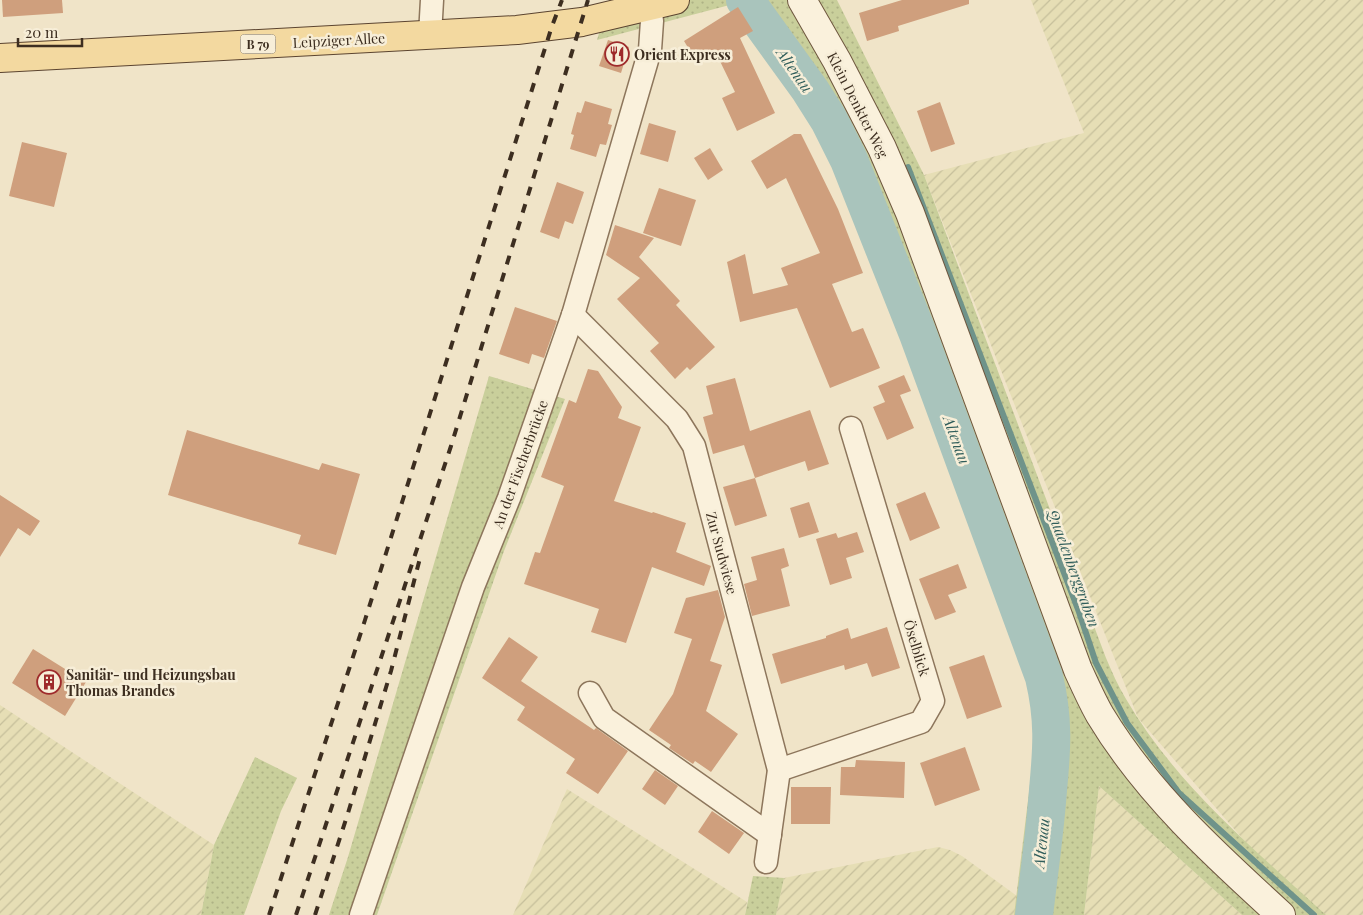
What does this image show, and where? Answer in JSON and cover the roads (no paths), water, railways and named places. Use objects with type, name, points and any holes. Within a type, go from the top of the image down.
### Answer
[{"type":"main road","name":"Leipziger Allee","points":[[0,58],[516,30],[582,22],[663,3]]},
{"type":"street","points":[[430,34],[432,0]]},
{"type":"street","name":"Klein Denkter Weg","points":[[802,0],[837,61],[882,148],[910,213],[1078,670],[1099,713],[1128,756],[1162,799],[1228,867],[1282,915]]},
{"type":"street","name":"An der Fischerbrücke","points":[[361,915],[473,587],[509,498],[573,315],[650,50],[652,21],[663,3]]},
{"type":"street","name":"Zur Sudwiese","points":[[573,315],[677,419],[694,446],[779,770],[766,862]]},
{"type":"street","name":"Öselblick","points":[[779,770],[921,722],[933,701],[851,428]]},
{"type":"street","points":[[590,693],[604,718],[770,835]]},
{"type":"waterway","name":"Altenau","points":[[745,0],[810,90],[829,120],[849,160],[918,334],[1044,677],[1051,720],[1051,747],[1034,915]]},
{"type":"waterway","name":"Quaelenberggraben","points":[[908,167],[1079,612],[1096,663],[1127,723],[1179,793],[1314,915]]},
{"type":"railway","points":[[269,915],[365,620],[552,26],[562,0]]},
{"type":"railway","points":[[296,915],[451,446],[588,0]]},
{"type":"railway","points":[[315,915],[391,671],[420,558]]},
{"type":"place","name":"Orient Express","points":[[617,54]]},
{"type":"place","name":"Sanitär- und Heizungsbau Thomas Brandes","points":[[49,682]]}]
